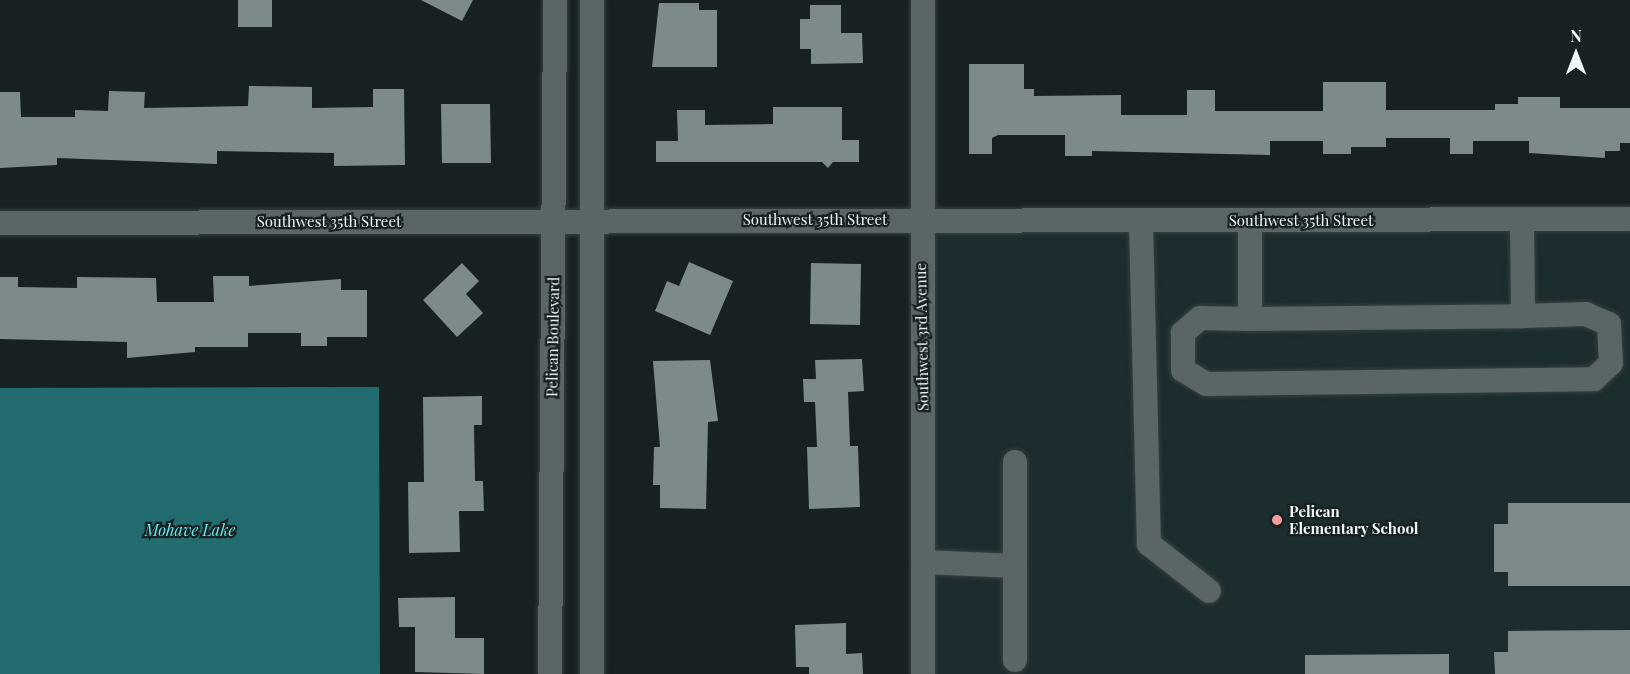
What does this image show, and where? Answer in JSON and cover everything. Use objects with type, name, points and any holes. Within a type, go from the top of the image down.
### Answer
[{"type":"street","name":"Pelican Boulevard","points":[[550,674],[555,0]]},
{"type":"street","points":[[592,0],[592,674]]},
{"type":"street","name":"Southwest 3rd Avenue","points":[[923,0],[921,220],[923,674]]},
{"type":"street","points":[[1522,219],[1523,316]]},
{"type":"street","name":"Southwest 35th Street","points":[[0,223],[1630,219]]},
{"type":"street","points":[[1141,221],[1149,544],[1209,591]]},
{"type":"street","points":[[1250,221],[1250,319]]},
{"type":"street","points":[[1586,314],[1609,324],[1611,363],[1594,379],[1206,384],[1183,370],[1183,333],[1200,318],[1250,319],[1586,314]]},
{"type":"street","points":[[1015,462],[1015,660]]},
{"type":"street","points":[[923,562],[1015,566]]},
{"type":"shaded area","name":"Pelican Elementary School","points":[[1630,218],[1630,674],[923,674],[921,220]]},
{"type":"water","name":"Mohave Lake","points":[[379,387],[380,674],[0,674],[0,388]]},
{"type":"building","points":[[238,0],[272,0],[272,27],[238,27]]},
{"type":"building","points":[[421,0],[473,0],[462,21]]},
{"type":"building","points":[[659,3],[699,3],[699,10],[717,10],[717,67],[652,67]]},
{"type":"building","points":[[810,5],[841,5],[841,33],[862,33],[863,63],[811,64],[811,49],[800,49],[800,19],[810,19]]},
{"type":"building","points":[[969,64],[1024,64],[1024,89],[1034,89],[1034,96],[1121,95],[1121,115],[1187,115],[1187,90],[1215,90],[1215,111],[1323,111],[1323,82],[1386,82],[1386,110],[1495,110],[1495,104],[1518,104],[1518,97],[1560,97],[1560,108],[1630,108],[1630,143],[1620,143],[1620,151],[1605,151],[1605,158],[1529,153],[1529,141],[1473,141],[1473,154],[1450,154],[1450,138],[1386,138],[1386,147],[1351,147],[1351,154],[1323,154],[1323,141],[1270,141],[1270,155],[1092,151],[1092,156],[1065,156],[1065,135],[998,135],[992,138],[992,154],[969,154]]},
{"type":"building","points":[[249,86],[312,87],[312,108],[373,107],[373,89],[404,89],[405,165],[334,166],[334,153],[217,151],[217,164],[57,158],[57,165],[0,168],[0,92],[20,92],[21,117],[75,117],[75,110],[108,111],[109,91],[145,92],[144,108],[248,106]]},
{"type":"building","points":[[441,104],[490,104],[491,163],[442,163]]},
{"type":"building","points":[[773,107],[842,107],[842,140],[859,140],[859,162],[833,162],[828,168],[822,162],[656,162],[656,141],[678,141],[677,110],[705,110],[705,125],[773,124]]},
{"type":"building","points":[[689,262],[733,281],[710,335],[655,311],[667,281],[679,286]]},
{"type":"building","points":[[462,263],[479,281],[466,294],[483,313],[457,337],[423,300]]},
{"type":"building","points":[[811,263],[861,264],[860,325],[810,324]]},
{"type":"building","points":[[213,276],[249,276],[249,286],[341,279],[341,290],[367,290],[367,337],[327,337],[327,346],[301,346],[301,333],[248,333],[248,347],[195,347],[195,352],[127,358],[127,342],[0,339],[0,277],[18,277],[18,287],[77,288],[77,277],[156,278],[157,302],[214,302]]},
{"type":"building","points":[[862,359],[864,391],[848,392],[850,446],[858,446],[860,507],[809,509],[807,447],[817,447],[815,402],[804,402],[803,379],[816,379],[815,360]]},
{"type":"building","points":[[710,360],[718,421],[708,422],[706,509],[660,508],[660,485],[653,485],[654,447],[660,447],[653,361]]},
{"type":"building","points":[[482,396],[482,425],[474,425],[475,481],[483,481],[484,511],[459,511],[460,552],[409,553],[408,482],[424,482],[423,397]]},
{"type":"building","points":[[1508,503],[1630,503],[1630,586],[1508,586],[1508,572],[1494,572],[1494,524],[1508,524]]},
{"type":"building","points":[[455,597],[455,638],[484,638],[484,674],[415,672],[415,627],[399,627],[398,598]]},
{"type":"building","points":[[846,623],[846,654],[862,653],[863,674],[809,674],[809,667],[796,667],[795,625]]},
{"type":"building","points":[[1630,630],[1630,674],[1495,674],[1494,652],[1508,652],[1508,631]]},
{"type":"building","points":[[1449,654],[1449,674],[1305,674],[1305,655]]},
{"type":"place","name":"Pelican Elementary School","points":[[1277,520]]}]
